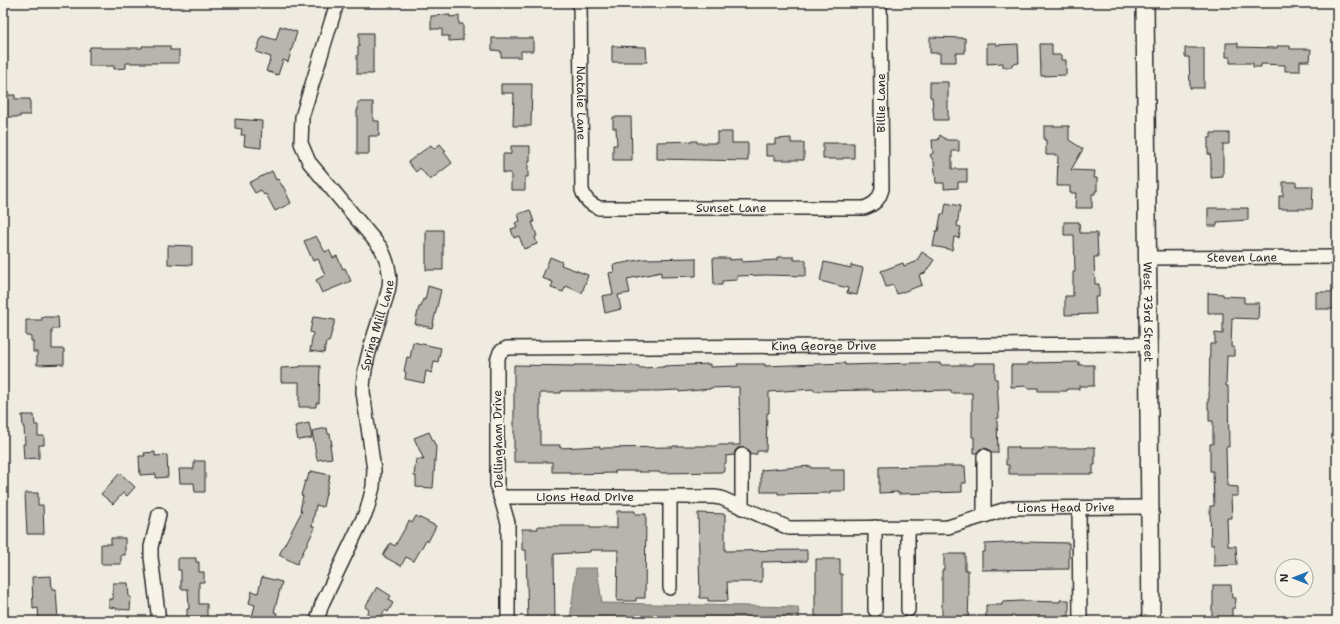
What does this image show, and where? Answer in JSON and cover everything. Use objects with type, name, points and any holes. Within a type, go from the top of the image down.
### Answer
[{"type":"main road","name":"West 73rd Street","points":[[1145,3],[1150,621]]},
{"type":"street","name":"Spring Mill Lane","points":[[317,621],[322,604],[367,510],[374,487],[374,470],[363,383],[367,359],[388,288],[389,273],[381,248],[309,162],[301,143],[302,117],[337,3]]},
{"type":"street","name":"Natalie Lane","points":[[580,3],[582,190],[587,201]]},
{"type":"street","name":"Billie Lane","points":[[876,202],[880,197],[882,189],[880,3]]},
{"type":"street","name":"Sunset Lane","points":[[587,201],[590,205],[599,208],[864,208],[876,202]]},
{"type":"street","name":"Steven Lane","points":[[1147,258],[1337,257]]},
{"type":"street","name":"King George Drive","points":[[500,352],[506,348],[1148,344]]},
{"type":"street","name":"Dellingham Drive","points":[[500,352],[497,361],[497,485],[508,523],[508,621]]},
{"type":"street","points":[[742,455],[742,508]]},
{"type":"street","points":[[984,456],[984,516]]},
{"type":"street","name":"Lions Head Drive","points":[[500,497],[714,497],[721,498],[789,528],[954,526],[1010,508],[1149,508]]},
{"type":"street","points":[[670,497],[670,588]]},
{"type":"street","points":[[1079,508],[1080,621]]},
{"type":"street","points":[[159,514],[151,547],[151,557],[159,621]]},
{"type":"street","points":[[875,527],[875,610]]},
{"type":"street","points":[[908,527],[908,610]]},
{"type":"shaded area","points":[[576,568],[597,568],[602,603],[798,607],[800,621],[570,621]]},
{"type":"building","points":[[450,15],[450,17],[459,16],[459,24],[463,24],[463,40],[449,41],[449,36],[442,36],[442,29],[431,29],[431,16]]},
{"type":"building","points":[[280,26],[297,32],[288,62],[283,60],[278,75],[266,71],[271,57],[256,52],[262,36],[276,40]]},
{"type":"building","points":[[359,33],[373,33],[373,74],[357,74]]},
{"type":"building","points":[[930,37],[965,38],[965,53],[956,53],[956,62],[940,62],[940,53],[930,53]]},
{"type":"building","points":[[492,38],[533,38],[533,51],[521,51],[521,57],[501,57],[501,51],[492,50]]},
{"type":"building","points":[[987,43],[996,43],[996,45],[1018,44],[1019,63],[1012,64],[1012,67],[1003,67],[1003,63],[987,64]]},
{"type":"building","points":[[1226,43],[1238,43],[1238,47],[1277,48],[1277,46],[1290,46],[1290,49],[1311,49],[1310,61],[1300,61],[1300,71],[1285,71],[1285,65],[1261,64],[1261,67],[1253,67],[1253,63],[1230,63],[1230,57],[1226,57]]},
{"type":"building","points":[[1040,44],[1052,44],[1052,55],[1061,55],[1061,60],[1066,60],[1066,75],[1041,76]]},
{"type":"building","points":[[142,46],[170,46],[170,50],[179,50],[179,63],[126,63],[126,68],[114,69],[114,66],[89,66],[90,47],[142,48]]},
{"type":"building","points":[[612,46],[646,47],[647,62],[612,62]]},
{"type":"building","points":[[1185,48],[1204,48],[1204,88],[1190,88],[1189,57],[1185,57]]},
{"type":"building","points":[[930,82],[948,82],[948,120],[934,120],[932,97],[930,97]]},
{"type":"building","points":[[501,84],[532,84],[531,126],[513,126],[514,93],[501,93]]},
{"type":"building","points":[[3,95],[15,95],[15,99],[30,99],[30,115],[20,115],[20,117],[3,117]]},
{"type":"building","points":[[358,102],[373,102],[373,121],[379,121],[379,136],[369,136],[369,154],[357,154]]},
{"type":"building","points":[[613,117],[631,117],[632,160],[613,160],[613,145],[617,145],[616,128],[613,128]]},
{"type":"building","points":[[235,119],[262,121],[261,148],[244,146],[245,135],[241,135],[242,129],[235,128]]},
{"type":"building","points":[[1044,126],[1069,126],[1069,140],[1083,149],[1071,170],[1095,171],[1094,178],[1097,178],[1097,191],[1095,191],[1095,194],[1092,194],[1092,208],[1075,208],[1076,193],[1070,193],[1070,186],[1057,186],[1058,155],[1046,155]]},
{"type":"building","points":[[717,132],[732,132],[732,143],[748,143],[748,161],[657,159],[657,142],[697,141],[697,143],[717,143]]},
{"type":"building","points":[[1211,133],[1229,133],[1229,144],[1223,144],[1223,177],[1211,178],[1211,160],[1210,154],[1208,154],[1208,138],[1211,138]]},
{"type":"building","points":[[940,135],[947,140],[959,140],[959,151],[952,151],[952,169],[967,169],[967,182],[958,182],[958,188],[944,189],[944,183],[936,183],[934,162],[930,155],[933,153],[932,140],[938,140]]},
{"type":"building","points":[[791,138],[791,143],[804,143],[804,160],[775,160],[775,156],[766,156],[766,144],[775,144],[775,139]]},
{"type":"building","points":[[823,143],[854,143],[854,158],[823,159]]},
{"type":"building","points":[[440,144],[446,151],[444,152],[452,163],[430,180],[420,168],[416,172],[408,162],[431,145],[434,149]]},
{"type":"building","points":[[511,146],[530,146],[530,162],[528,162],[528,177],[525,177],[525,190],[511,190],[511,173],[503,173],[503,154],[511,154]]},
{"type":"building","points":[[272,171],[276,180],[278,179],[283,186],[291,203],[275,211],[266,194],[264,195],[261,190],[255,193],[249,183]]},
{"type":"building","points":[[1283,182],[1296,182],[1296,186],[1313,186],[1312,209],[1279,209],[1279,196],[1283,196]]},
{"type":"building","points":[[946,203],[960,206],[957,226],[961,227],[959,238],[954,237],[952,250],[933,246],[936,231],[938,231],[941,214],[944,214]]},
{"type":"building","points":[[1208,208],[1248,208],[1248,220],[1217,222],[1217,226],[1208,226]]},
{"type":"building","points":[[530,210],[537,236],[535,237],[537,244],[524,249],[519,236],[514,238],[511,229],[517,227],[515,223],[520,221],[518,214]]},
{"type":"building","points":[[1064,222],[1079,222],[1080,233],[1097,233],[1098,257],[1094,257],[1095,284],[1099,284],[1099,297],[1095,297],[1096,314],[1065,315],[1065,296],[1073,296],[1073,272],[1075,272],[1074,235],[1064,235]]},
{"type":"building","points":[[426,230],[443,230],[443,270],[426,270]]},
{"type":"building","points":[[316,236],[325,252],[329,250],[333,258],[337,256],[351,281],[322,293],[316,280],[325,275],[318,259],[313,261],[304,241]]},
{"type":"building","points":[[168,245],[192,246],[192,265],[168,264]]},
{"type":"building","points":[[922,252],[934,260],[925,273],[919,275],[922,285],[897,294],[893,285],[886,287],[881,271],[903,263],[904,266],[916,262]]},
{"type":"building","points":[[550,257],[562,262],[561,265],[588,275],[582,293],[566,286],[563,292],[551,288],[553,282],[542,278]]},
{"type":"building","points":[[777,257],[794,257],[794,260],[806,260],[806,276],[737,276],[737,280],[722,281],[722,285],[714,285],[713,258],[730,258],[730,260],[742,259],[742,262],[777,260]]},
{"type":"building","points":[[696,258],[696,276],[661,277],[661,272],[627,279],[630,293],[618,295],[621,309],[605,313],[602,296],[613,294],[609,273],[614,272],[613,265],[644,259]]},
{"type":"building","points":[[824,262],[851,268],[851,265],[863,268],[857,295],[847,293],[848,288],[820,281]]},
{"type":"building","points":[[428,286],[441,290],[432,328],[415,324],[419,307],[421,307],[423,299],[425,300]]},
{"type":"building","points":[[1316,292],[1337,292],[1337,309],[1316,309]]},
{"type":"building","points":[[1208,293],[1223,294],[1223,296],[1244,297],[1244,303],[1259,303],[1258,319],[1232,318],[1231,347],[1234,347],[1234,356],[1227,356],[1226,386],[1228,386],[1229,447],[1226,447],[1227,486],[1238,487],[1238,496],[1231,496],[1232,518],[1227,518],[1228,546],[1236,546],[1237,565],[1214,566],[1214,545],[1211,545],[1210,506],[1214,506],[1213,471],[1210,471],[1210,444],[1213,444],[1213,421],[1209,421],[1208,409],[1210,344],[1215,344],[1215,333],[1223,334],[1223,313],[1208,313]]},
{"type":"building","points":[[42,317],[58,317],[59,329],[52,329],[52,349],[64,349],[64,364],[37,365],[37,352],[33,352],[33,341],[31,341],[31,336],[26,336],[26,320],[42,320]]},
{"type":"building","points":[[313,317],[335,320],[329,342],[326,342],[324,353],[310,351],[313,333],[310,332]]},
{"type":"building","points":[[413,342],[441,348],[438,362],[434,361],[432,373],[426,371],[424,383],[405,379],[406,372],[404,371],[407,357],[410,358]]},
{"type":"building","points":[[1079,362],[1079,365],[1094,365],[1094,386],[1079,386],[1079,389],[1067,389],[1067,391],[1038,391],[1038,388],[1027,388],[1027,386],[1011,387],[1011,365],[1028,365],[1028,363]]},
{"type":"building","points":[[845,363],[845,365],[940,363],[940,365],[974,365],[974,363],[995,363],[999,418],[997,418],[998,453],[991,453],[988,449],[984,448],[980,449],[977,453],[974,453],[974,437],[972,437],[972,393],[951,393],[951,390],[873,392],[873,390],[814,391],[814,389],[769,392],[766,451],[757,451],[757,454],[750,455],[746,448],[738,448],[734,455],[726,456],[724,472],[659,473],[615,471],[615,473],[569,474],[569,472],[552,472],[552,462],[514,462],[514,365],[601,365],[639,366],[639,368],[710,364],[710,367],[738,366],[737,364],[765,364],[765,366]],"holes":[[[739,387],[740,445],[600,448],[600,446],[560,448],[560,445],[540,445],[540,393],[561,393],[561,391],[679,390],[679,392],[710,388]]]},
{"type":"building","points":[[320,366],[319,403],[316,403],[316,407],[299,407],[299,382],[281,382],[281,368]]},
{"type":"building","points":[[22,415],[34,415],[35,425],[38,425],[38,436],[44,436],[44,445],[39,445],[39,458],[24,459],[23,444],[25,444]]},
{"type":"building","points":[[309,423],[312,438],[298,440],[295,426]]},
{"type":"building","points":[[327,428],[332,445],[330,445],[332,458],[317,460],[312,431]]},
{"type":"building","points":[[429,432],[436,447],[433,488],[416,487],[416,476],[414,476],[416,459],[424,460],[414,438]]},
{"type":"building","points":[[1006,447],[1018,447],[1017,449],[1043,449],[1095,447],[1095,465],[1093,465],[1093,474],[1009,474],[1009,465],[1006,465]]},
{"type":"building","points":[[155,452],[155,456],[167,455],[168,477],[156,478],[156,474],[140,475],[139,456],[145,456],[144,453]]},
{"type":"building","points":[[194,461],[205,461],[205,492],[195,492],[194,483],[180,483],[179,469],[194,469]]},
{"type":"building","points":[[811,466],[811,468],[845,470],[845,491],[830,491],[830,493],[778,494],[778,492],[761,492],[761,470]]},
{"type":"building","points":[[965,466],[966,483],[962,483],[962,492],[898,494],[898,492],[879,493],[879,467]]},
{"type":"building","points":[[311,471],[330,475],[323,507],[316,505],[312,526],[315,528],[297,564],[279,555],[302,511],[300,511],[303,496],[301,495],[305,481],[307,481]]},
{"type":"building","points":[[120,473],[135,487],[127,496],[123,493],[113,504],[101,494]]},
{"type":"building","points":[[25,493],[38,493],[38,505],[43,505],[44,534],[27,534]]},
{"type":"building","points":[[617,511],[635,511],[635,514],[646,514],[645,598],[636,598],[636,601],[617,601],[618,550],[590,550],[590,552],[554,554],[555,621],[528,621],[526,550],[522,550],[522,529],[538,529],[538,526],[590,526],[590,528],[617,528]]},
{"type":"building","points":[[698,513],[725,514],[725,551],[807,550],[807,561],[762,562],[762,582],[727,582],[728,601],[708,601],[708,598],[700,598]]},
{"type":"building","points":[[416,516],[436,526],[428,542],[426,540],[414,561],[406,557],[401,566],[383,556],[390,543],[395,546],[409,521],[412,523]]},
{"type":"building","points":[[111,538],[125,538],[125,555],[121,555],[121,564],[101,564],[101,544],[111,544]]},
{"type":"building","points":[[1024,542],[1069,543],[1069,569],[982,570],[982,552],[985,552],[985,544]]},
{"type":"building","points":[[944,554],[965,554],[965,570],[968,570],[969,589],[968,621],[942,621],[942,570],[944,570]]},
{"type":"building","points":[[178,558],[196,558],[196,562],[199,562],[199,572],[204,572],[204,582],[199,582],[199,604],[207,604],[207,621],[187,621],[187,609],[189,609],[188,589],[181,589],[181,570],[178,570]]},
{"type":"building","points":[[816,559],[840,559],[840,574],[842,574],[842,621],[816,621]]},
{"type":"building","points":[[51,576],[52,589],[56,589],[58,621],[39,621],[38,608],[33,609],[32,577]]},
{"type":"building","points":[[262,577],[282,582],[274,612],[277,613],[275,621],[251,621],[255,605],[249,603],[252,591],[258,593]]},
{"type":"building","points":[[113,583],[128,583],[129,597],[131,597],[130,610],[109,607],[109,599],[113,599]]},
{"type":"building","points":[[1213,585],[1231,585],[1232,598],[1236,598],[1235,608],[1232,608],[1232,619],[1212,620]]},
{"type":"building","points":[[377,587],[391,596],[388,600],[393,603],[388,612],[385,610],[378,621],[363,621],[369,610],[365,607]]},
{"type":"building","points":[[1060,600],[1069,600],[1069,621],[986,621],[986,605],[1002,605],[1002,602],[1021,601],[1060,602]]}]
